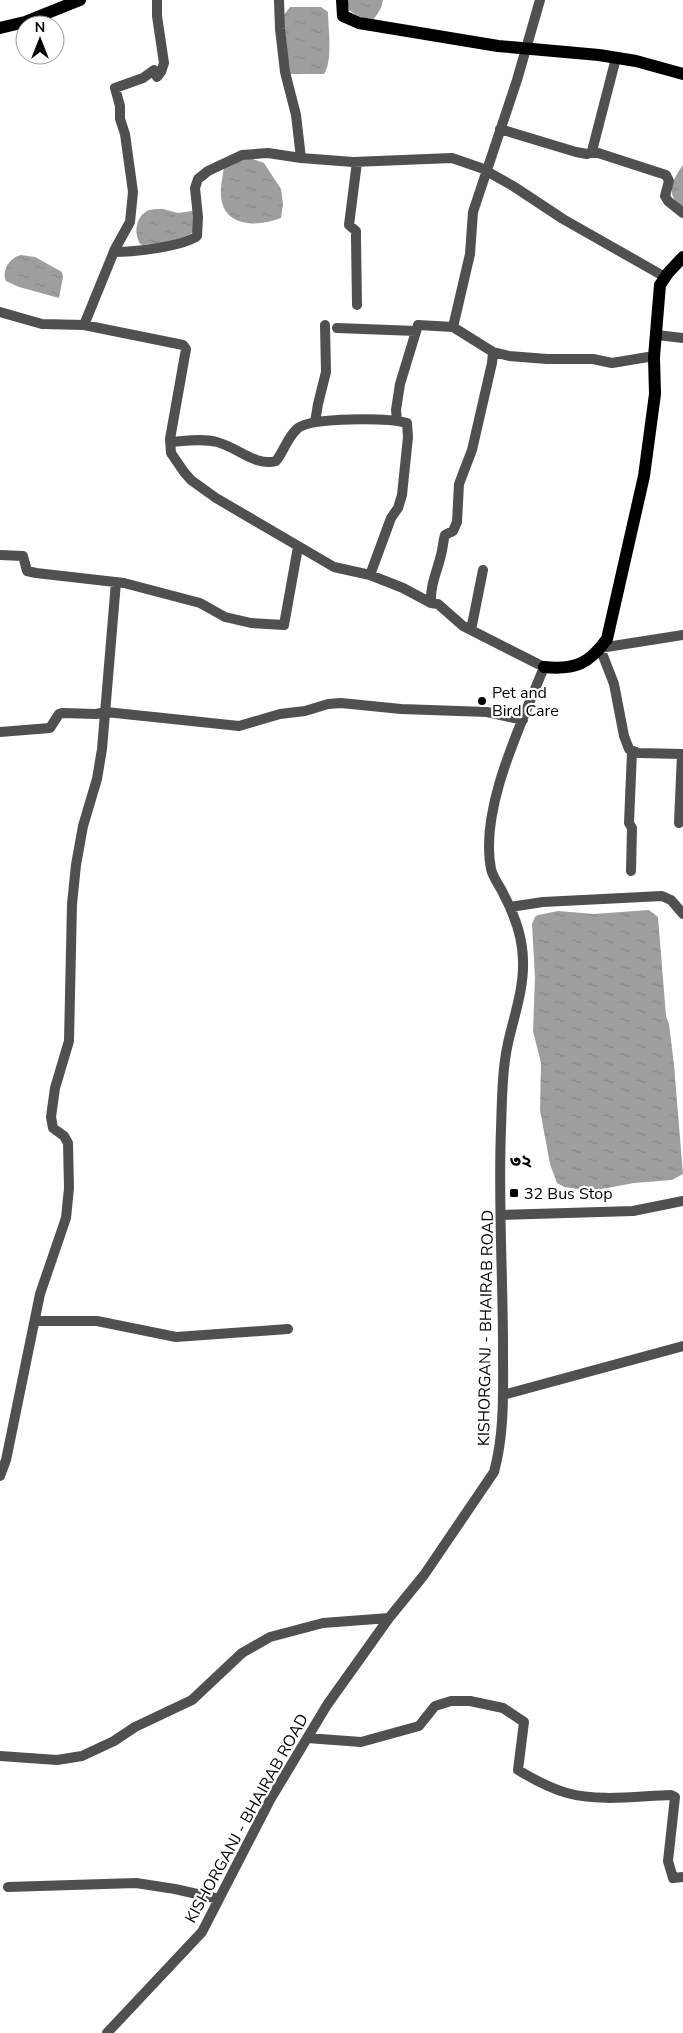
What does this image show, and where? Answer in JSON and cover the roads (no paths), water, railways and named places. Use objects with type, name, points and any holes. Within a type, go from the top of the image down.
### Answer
[{"type":"main road","points":[[0,28],[25,22],[80,0]]},
{"type":"main road","points":[[342,0],[343,16],[359,23],[498,46],[616,58],[652,65],[683,74]]},
{"type":"main road","points":[[544,667],[564,669],[572,667],[588,659],[607,639],[644,476],[655,394],[654,356],[660,284],[683,258]]},
{"type":"street","points":[[84,325],[114,252],[130,222],[133,192],[125,134],[120,119],[120,106],[115,88],[143,78],[154,70],[157,77],[161,72],[164,63],[156,16],[156,0]]},
{"type":"street","points":[[279,0],[285,72],[296,114],[301,158]]},
{"type":"street","points":[[453,327],[470,254],[473,212],[540,0]]},
{"type":"street","points":[[594,152],[594,142],[616,58]]},
{"type":"street","points":[[500,129],[576,152],[587,154],[594,152],[617,158],[666,175],[669,181],[666,196],[668,201],[683,213]]},
{"type":"street","points":[[114,252],[129,252],[178,244],[197,236],[198,217],[195,188],[198,179],[208,171],[248,154],[268,153],[301,158],[357,162],[452,158],[486,171],[513,186],[563,219],[665,277]]},
{"type":"street","points":[[357,162],[349,225],[356,231],[357,305]]},
{"type":"street","points":[[0,312],[42,324],[84,325],[172,342],[185,347],[170,442],[171,453],[191,480],[216,498],[334,567],[370,575],[404,588],[431,603],[438,604],[463,626],[544,667]]},
{"type":"street","points":[[315,422],[326,372],[325,324]]},
{"type":"street","points":[[397,420],[396,410],[400,384],[418,325],[422,324],[453,327],[493,352],[522,358],[593,360],[612,363],[654,356]]},
{"type":"street","points":[[337,328],[416,331]]},
{"type":"street","points":[[657,335],[683,338]]},
{"type":"street","points":[[431,603],[430,589],[442,552],[445,535],[453,530],[457,522],[459,484],[472,450],[493,352]]},
{"type":"street","points":[[170,442],[215,441],[248,457],[269,463],[276,460],[299,427],[315,422],[397,420],[407,423],[402,494],[370,575]]},
{"type":"street","points":[[0,554],[23,556],[28,571],[34,573],[116,582],[200,603],[225,617],[240,621],[284,625],[298,547]]},
{"type":"street","points":[[471,630],[483,570]]},
{"type":"street","points":[[0,1476],[6,1460],[5,1441],[36,1321],[40,1294],[66,1218],[70,1188],[68,1143],[64,1136],[54,1128],[51,1116],[55,1088],[69,1040],[71,931],[76,865],[83,826],[97,779],[106,712],[116,582]]},
{"type":"street","points":[[679,823],[683,754],[638,754],[628,749],[614,684],[600,648],[683,635]]},
{"type":"street","name":"KISHORGANJ - BHAIRAB ROAD","points":[[107,2033],[202,1932],[270,1800],[349,1672],[424,1575],[494,1472],[499,1454],[503,1396],[501,1130],[505,1062],[519,1000],[523,965],[522,946],[518,928],[510,907],[492,872],[488,853],[494,806],[500,783],[544,667]]},
{"type":"street","points":[[0,732],[50,728],[59,714],[62,713],[96,714],[106,712],[239,726],[280,714],[341,703],[487,712],[523,720]]},
{"type":"street","points":[[631,870],[632,828],[629,824],[632,752]]},
{"type":"street","points":[[510,907],[543,902],[662,896],[671,900],[683,914]]},
{"type":"street","points":[[502,1215],[633,1211],[683,1201]]},
{"type":"street","points":[[36,1321],[97,1321],[176,1337],[288,1329]]},
{"type":"street","points":[[503,1396],[683,1346]]},
{"type":"street","points":[[0,1756],[56,1760],[82,1756],[114,1742],[135,1727],[176,1709],[198,1696],[242,1652],[270,1637],[323,1624],[389,1618]]},
{"type":"street","points":[[308,1738],[360,1742],[418,1726],[435,1706],[451,1701],[470,1701],[503,1708],[524,1722],[518,1770],[541,1784],[568,1794],[597,1797],[671,1795],[675,1797],[668,1861],[673,1878],[683,1877]]},
{"type":"street","points":[[8,1887],[136,1883],[219,1899]]},
{"type":"water","points":[[347,0],[383,0],[381,8],[374,19],[361,17],[349,10]]},
{"type":"water","points":[[290,7],[321,7],[328,12],[329,53],[327,68],[324,74],[287,74],[284,15]]},
{"type":"water","points":[[250,158],[264,163],[281,189],[283,204],[281,218],[269,222],[246,223],[228,215],[223,206],[221,195],[225,166],[239,159]]},
{"type":"water","points":[[683,165],[683,208],[673,198],[672,187]]},
{"type":"water","points":[[163,209],[178,213],[193,211],[195,230],[184,238],[171,242],[140,244],[136,231],[140,218],[149,210]]},
{"type":"water","points":[[21,255],[35,257],[62,272],[63,277],[59,298],[19,287],[6,281],[5,273],[10,261]]},
{"type":"water","points":[[649,910],[658,917],[666,1016],[669,1024],[674,1065],[683,1174],[672,1180],[634,1183],[591,1191],[564,1187],[557,1183],[550,1164],[540,1110],[541,1063],[533,1031],[535,978],[532,924],[538,915],[558,911],[594,914]]},
{"type":"place","name":"Pet and Bird Care","points":[[482,701]]},
{"type":"place","name":"32 Bus Stop","points":[[514,1193]]},
{"type":"district","name":"৩২","points":[[521,1161]]}]
